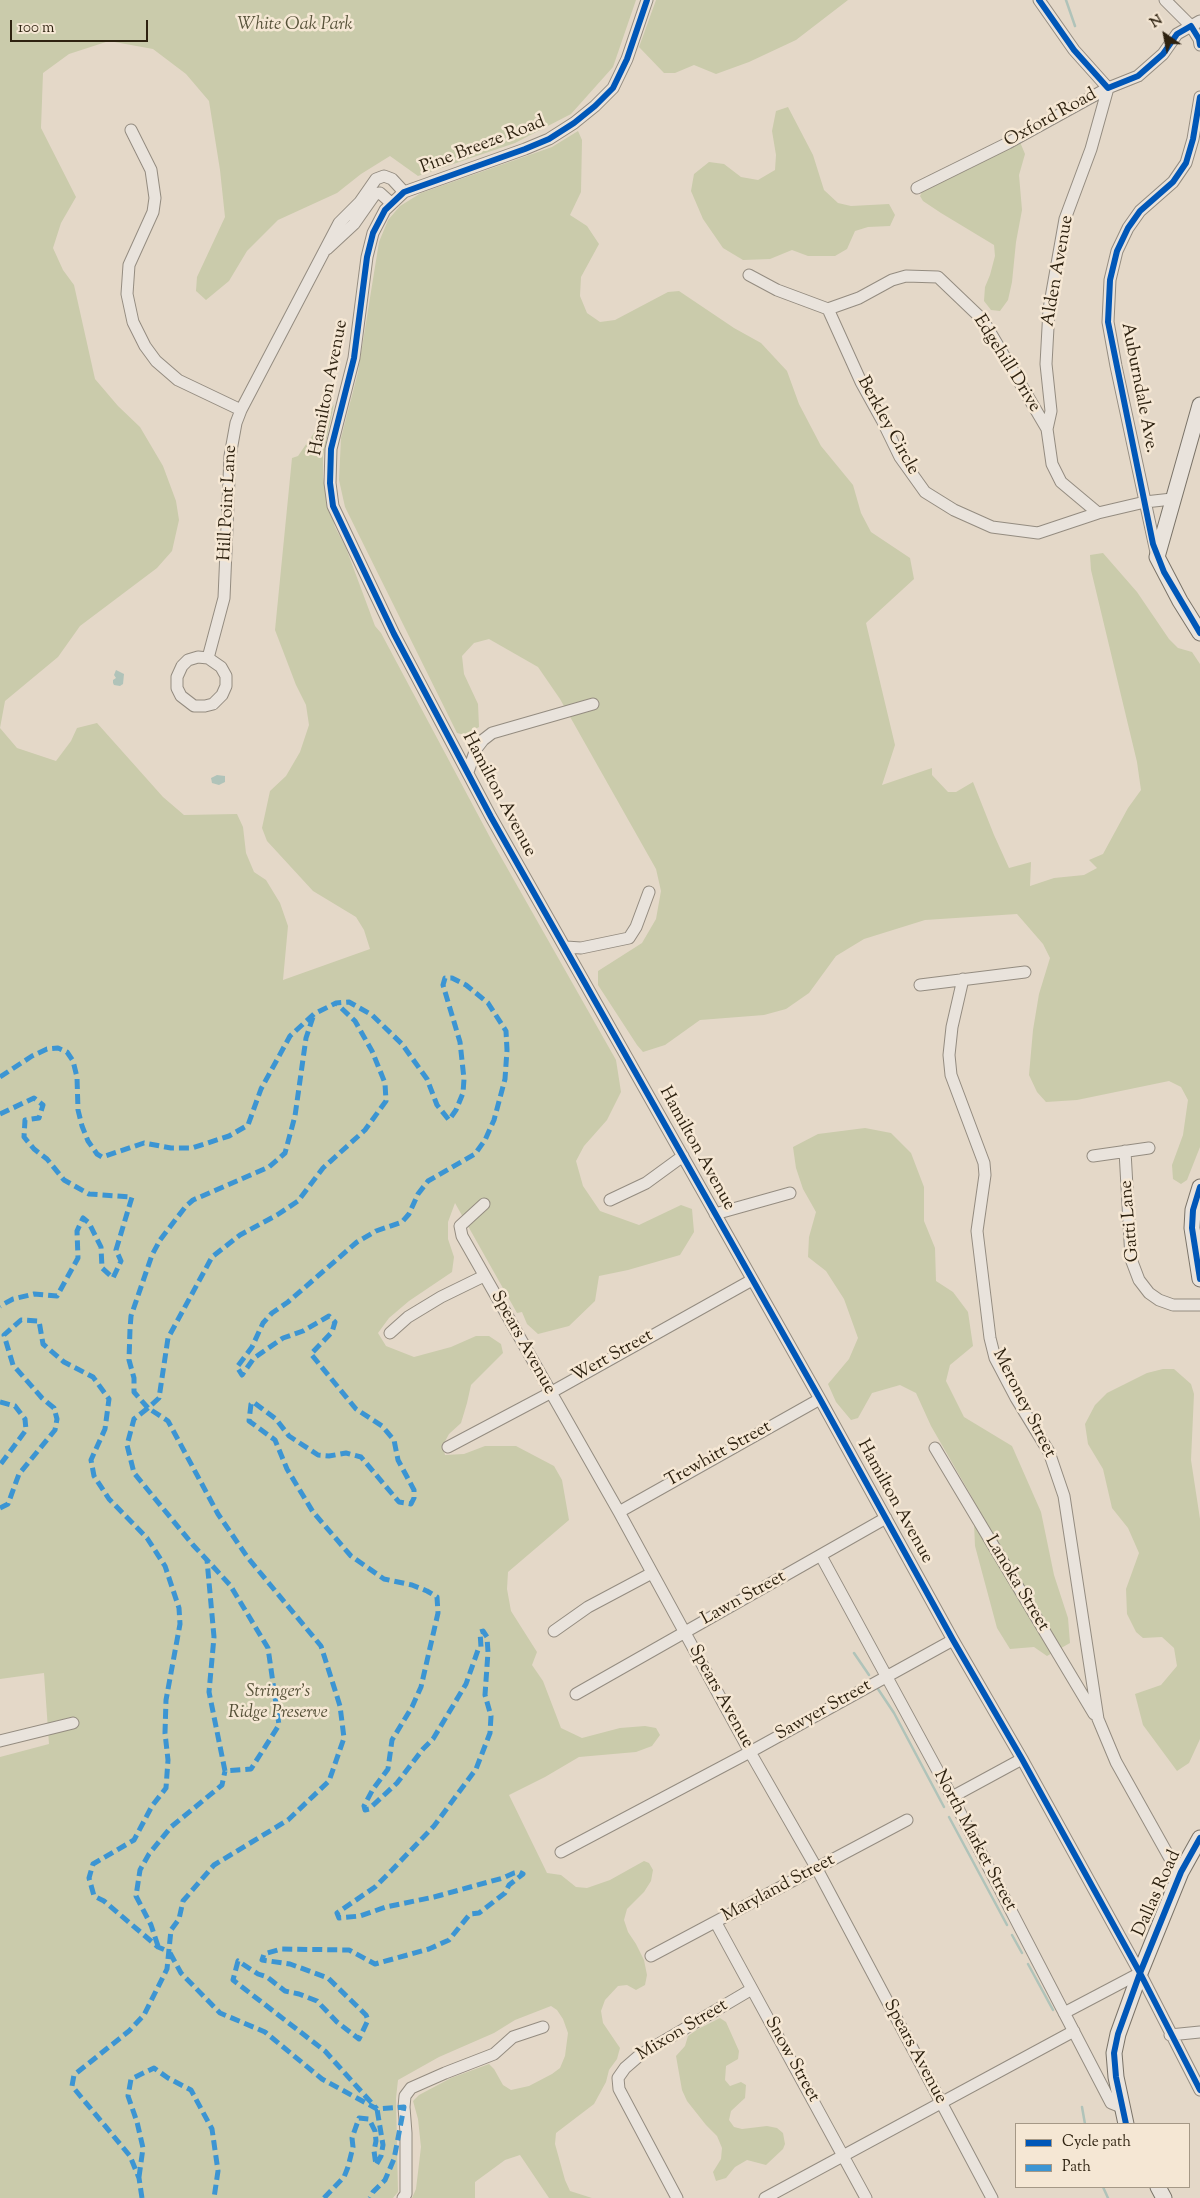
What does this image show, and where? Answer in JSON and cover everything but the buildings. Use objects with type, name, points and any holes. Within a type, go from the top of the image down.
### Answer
[{"type":"street","name":"Pine Breeze Road","points":[[404,192],[549,139],[574,123],[613,88],[627,59],[647,0]]},
{"type":"street","points":[[1039,0],[1074,50],[1108,88]]},
{"type":"street","points":[[1166,0],[1195,24],[1200,44]]},
{"type":"street","name":"Oxford Road","points":[[918,188],[1008,143],[1108,88],[1138,76],[1163,54],[1177,34],[1195,24]]},
{"type":"street","name":"Alden Avenue","points":[[1047,429],[1051,411],[1046,364],[1049,309],[1065,219],[1091,149],[1108,88]]},
{"type":"street","name":"Auburndale Ave.","points":[[1145,502],[1108,322],[1110,280],[1117,251],[1128,228],[1140,211],[1173,182],[1186,163],[1193,139],[1200,97]]},
{"type":"street","points":[[131,130],[151,170],[155,198],[152,212],[129,265],[127,294],[133,322],[154,358],[183,384],[241,410]]},
{"type":"street","name":"Hill Point Lane","points":[[208,658],[224,598],[230,456],[234,432],[241,410],[327,249],[361,207],[376,179],[388,177],[396,181],[404,192]]},
{"type":"street","name":"Hamilton Avenue","points":[[404,192],[385,210],[373,233],[367,257],[354,358],[331,450],[331,494],[333,506],[394,634],[491,817],[820,1398],[953,1640],[1022,1759],[1140,1973],[1170,2035],[1200,2090]]},
{"type":"street","name":"Hill Point Lane","points":[[361,207],[376,194],[383,195],[391,203]]},
{"type":"street","points":[[749,275],[777,290],[828,309]]},
{"type":"street","name":"Edgehill Drive","points":[[828,309],[846,304],[892,280],[906,276],[938,277],[983,320],[1047,429]]},
{"type":"street","name":"Berkley Circle","points":[[828,309],[866,392],[900,457],[925,492],[954,510],[992,527],[1038,533],[1098,513],[1145,502],[1172,499]]},
{"type":"street","points":[[1157,557],[1172,499],[1200,407]]},
{"type":"street","points":[[1047,429],[1052,464],[1061,482],[1098,513]]},
{"type":"street","points":[[1145,502],[1157,557],[1180,601],[1200,633]]},
{"type":"street","points":[[198,657],[208,658],[218,663],[224,672],[225,690],[213,704],[194,706],[185,701],[180,694],[176,684],[178,674],[188,660],[198,657]]},
{"type":"street","points":[[468,772],[476,749],[492,733],[593,704]]},
{"type":"street","points":[[566,948],[581,948],[628,938],[636,927],[649,892]]},
{"type":"street","points":[[920,985],[1025,972]]},
{"type":"street","name":"Meroney Street","points":[[963,980],[952,1027],[949,1055],[951,1076],[984,1163],[985,1175],[977,1230],[990,1338],[995,1358],[1050,1452],[1064,1496],[1098,1719],[1120,1769],[1172,1862],[1181,1872]]},
{"type":"street","points":[[1093,1156],[1149,1148]]},
{"type":"street","name":"Gatti Lane","points":[[1125,1151],[1131,1259],[1139,1280],[1149,1293],[1159,1300],[1174,1305],[1200,1306]]},
{"type":"street","points":[[610,1200],[646,1183],[683,1156]]},
{"type":"street","points":[[1200,1187],[1193,1210],[1192,1228],[1200,1280]]},
{"type":"street","points":[[715,1214],[790,1193]]},
{"type":"street","name":"Spears Avenue","points":[[484,1204],[460,1226],[462,1236],[619,1512],[750,1752],[817,1869],[992,2198]]},
{"type":"street","points":[[390,1333],[417,1312],[484,1276]]},
{"type":"street","name":"Wert Street","points":[[448,1447],[550,1393],[752,1280]]},
{"type":"street","name":"Trewhitt Street","points":[[619,1512],[820,1398]]},
{"type":"street","name":"Lanoka Street","points":[[935,1448],[1098,1719]]},
{"type":"street","name":"Lawn Street","points":[[576,1694],[886,1518]]},
{"type":"street","name":"North Market Street","points":[[820,1556],[952,1797],[1111,2103],[1121,2107],[1126,2123]]},
{"type":"street","points":[[554,1631],[588,1607],[652,1573]]},
{"type":"street","name":"Sawyer Street","points":[[561,1852],[750,1752],[953,1640]]},
{"type":"street","points":[[0,1741],[73,1723]]},
{"type":"street","points":[[952,1797],[1022,1759]]},
{"type":"street","name":"Maryland Street","points":[[651,1956],[906,1820]]},
{"type":"street","name":"Dallas Road","points":[[1121,2107],[1114,2053],[1125,2013],[1181,1872],[1200,1838]]},
{"type":"street","name":"Snow Street","points":[[716,1922],[866,2198]]},
{"type":"street","points":[[1064,2013],[1140,1973]]},
{"type":"street","name":"Mixon Street","points":[[677,2198],[619,2088],[618,2078],[625,2068],[640,2055],[752,1989]]},
{"type":"street","points":[[403,2198],[406,2194],[404,2107],[405,2096],[411,2088],[494,2054],[513,2037],[543,2028]]},
{"type":"street","points":[[765,2198],[1074,2031]]},
{"type":"street","points":[[1170,2035],[1200,2032]]},
{"type":"green space","name":"White Oak Park","points":[[0,0],[636,0],[613,67],[571,114],[515,143],[418,176],[390,156],[361,174],[337,193],[278,220],[247,251],[229,281],[206,300],[196,291],[197,277],[225,217],[209,101],[186,74],[153,49],[109,41],[69,54],[43,73],[41,128],[76,197],[61,223],[53,248],[63,270],[74,285],[95,379],[118,406],[140,427],[163,466],[176,501],[179,520],[172,551],[157,568],[80,626],[58,657],[5,701],[0,728]]},
{"type":"green space","points":[[656,0],[848,0],[796,40],[749,62],[716,74],[694,65],[675,73],[664,73],[639,47]]},
{"type":"green space","points":[[788,107],[813,155],[824,190],[838,203],[851,206],[889,204],[895,215],[890,226],[868,227],[855,231],[847,249],[835,256],[808,256],[792,250],[770,259],[743,260],[723,248],[703,219],[691,191],[694,174],[709,162],[724,164],[741,177],[758,180],[775,170],[776,155],[772,131],[776,111]]},
{"type":"green space","points":[[578,131],[582,140],[581,192],[570,215],[587,226],[599,244],[581,277],[580,296],[587,313],[600,322],[615,320],[668,292],[679,291],[734,328],[761,343],[787,371],[799,404],[821,446],[853,485],[861,513],[871,532],[910,558],[914,579],[866,623],[895,745],[882,785],[932,768],[932,775],[948,792],[956,792],[973,782],[1009,868],[1031,862],[1030,886],[1054,878],[1084,875],[1097,868],[1089,860],[1103,854],[1128,808],[1141,790],[1137,762],[1091,570],[1090,555],[1103,553],[1137,592],[1169,639],[1178,648],[1192,652],[1200,664],[1200,1147],[1187,1180],[1181,1184],[1173,1179],[1172,1165],[1183,1135],[1188,1100],[1181,1087],[1169,1081],[1077,1100],[1046,1102],[1037,1092],[1029,1075],[1033,1030],[1039,994],[1050,958],[1043,944],[1017,914],[925,920],[864,939],[836,956],[809,993],[786,1009],[764,1015],[700,1020],[665,1045],[643,1052],[598,985],[598,971],[642,943],[656,919],[661,891],[656,869],[560,699],[538,667],[489,639],[474,643],[462,656],[464,674],[478,704],[479,727],[465,735],[457,733],[345,507],[339,480],[341,438],[358,372],[379,242],[388,220],[400,206],[421,193],[552,147]]},
{"type":"green space","points":[[1020,142],[1025,154],[1019,175],[1022,210],[1016,242],[1012,282],[1008,300],[1000,311],[991,310],[984,301],[985,287],[995,256],[994,245],[941,213],[923,201],[920,196],[922,192]]},
{"type":"green space","name":"Stringer's Ridge Preserve","points":[[334,404],[323,456],[323,477],[327,501],[335,527],[346,548],[375,626],[381,633],[493,843],[616,1060],[621,1092],[607,1120],[584,1146],[576,1161],[583,1186],[600,1211],[639,1225],[681,1205],[692,1209],[694,1232],[680,1255],[599,1276],[595,1301],[569,1326],[538,1334],[527,1324],[522,1312],[517,1313],[455,1203],[448,1222],[448,1239],[454,1257],[452,1272],[409,1301],[389,1318],[378,1333],[386,1346],[414,1357],[451,1347],[476,1336],[489,1336],[501,1344],[503,1353],[471,1385],[461,1423],[449,1434],[443,1445],[445,1455],[464,1454],[485,1446],[516,1446],[554,1466],[562,1480],[569,1520],[508,1572],[507,1589],[511,1611],[537,1652],[532,1665],[543,1681],[561,1728],[582,1738],[620,1728],[645,1726],[656,1728],[660,1735],[652,1746],[636,1752],[579,1757],[509,1795],[547,1873],[561,1875],[576,1887],[587,1888],[610,1880],[644,1861],[649,1863],[653,1870],[651,1881],[644,1892],[627,1909],[624,1920],[628,1932],[644,1960],[647,1975],[645,1985],[636,1990],[627,1985],[618,1986],[605,2000],[601,2011],[603,2023],[620,2048],[617,2059],[609,2070],[606,2082],[594,2104],[556,2133],[555,2144],[570,2191],[592,2198],[549,2198],[520,2155],[505,2160],[475,2182],[475,2198],[412,2198],[416,2189],[421,2147],[418,2119],[413,2101],[419,2095],[451,2078],[489,2064],[503,2085],[511,2090],[529,2086],[552,2074],[560,2068],[565,2056],[568,2033],[563,2019],[557,2010],[551,2006],[515,2020],[494,2033],[439,2057],[398,2080],[396,2098],[398,2192],[393,2198],[0,2198],[0,1757],[49,1744],[44,1673],[0,1679],[0,728],[17,748],[56,761],[71,741],[77,728],[97,723],[163,797],[184,815],[237,814],[243,827],[246,853],[254,872],[266,880],[280,903],[288,926],[283,980],[370,949],[364,930],[356,917],[313,891],[267,841],[262,828],[270,791],[286,776],[300,752],[309,725],[306,705],[296,685],[275,630],[292,458],[298,456]]},
{"type":"green space","points":[[865,1128],[891,1133],[911,1153],[924,1187],[924,1221],[935,1248],[936,1281],[953,1292],[968,1312],[973,1346],[950,1365],[946,1381],[964,1417],[1012,1446],[1041,1512],[1054,1575],[1068,1618],[1070,1643],[1047,1656],[1034,1647],[1010,1649],[997,1628],[975,1546],[973,1499],[931,1426],[916,1393],[900,1385],[872,1393],[858,1418],[851,1420],[836,1402],[828,1384],[849,1359],[858,1338],[844,1299],[826,1271],[808,1257],[809,1237],[816,1212],[803,1189],[796,1168],[793,1147],[818,1134]]},
{"type":"green space","points":[[1163,1369],[1174,1369],[1191,1384],[1194,1394],[1191,1460],[1200,1519],[1200,1739],[1189,1763],[1177,1771],[1143,1725],[1135,1694],[1161,1685],[1177,1666],[1174,1648],[1162,1637],[1143,1638],[1136,1632],[1127,1614],[1126,1589],[1139,1553],[1128,1528],[1112,1508],[1103,1469],[1088,1444],[1085,1424],[1095,1405],[1107,1393],[1147,1373]]},
{"type":"green space","points":[[720,2018],[726,2022],[739,2051],[738,2059],[726,2066],[725,2080],[730,2086],[741,2082],[746,2085],[745,2098],[731,2111],[729,2120],[734,2127],[742,2129],[767,2126],[777,2128],[783,2133],[785,2144],[783,2149],[766,2165],[747,2160],[735,2167],[726,2178],[716,2181],[713,2172],[721,2159],[722,2148],[717,2136],[687,2101],[682,2090],[676,2056],[685,2046],[688,2036]]},
{"type":"shaded area","points":[[116,670],[124,674],[123,684],[120,686],[113,683],[113,680],[116,678],[114,675]]},
{"type":"shaded area","points":[[217,775],[225,776],[225,782],[219,785],[212,783],[211,778]]},
{"type":"waterway","points":[[1066,0],[1075,26]]},
{"type":"waterway","points":[[854,1653],[869,1675]]},
{"type":"waterway","points":[[878,1689],[894,1713],[944,1807]]},
{"type":"waterway","points":[[949,1817],[1007,1925]]},
{"type":"waterway","points":[[1012,1935],[1022,1953]]},
{"type":"waterway","points":[[1028,1964],[1053,2010]]},
{"type":"waterway","points":[[1082,2107],[1085,2123]]},
{"type":"waterway","points":[[1103,2188],[1108,2198]]},
{"type":"marked path","points":[[0,1077],[32,1056],[47,1049],[58,1048],[67,1052],[73,1061],[77,1077],[78,1110],[82,1126],[88,1141],[97,1154],[102,1157],[144,1143],[171,1148],[192,1148],[229,1136],[248,1125],[261,1089],[290,1036],[314,1014],[336,1003],[349,1002],[372,1015],[402,1044],[427,1079],[437,1105],[449,1120],[456,1110],[463,1093],[464,1079],[460,1042],[443,985],[445,978],[452,978],[466,985],[488,1003],[506,1031],[505,1079],[494,1120],[485,1140],[475,1154],[428,1181],[418,1194],[409,1214],[402,1222],[376,1231],[357,1242],[288,1302],[272,1313],[263,1323],[252,1347],[237,1367],[242,1375],[254,1358],[283,1338],[303,1331],[329,1316],[335,1322],[332,1332],[311,1354],[356,1409],[382,1426],[394,1440],[398,1460],[414,1490],[414,1498],[411,1504],[399,1502],[361,1457],[346,1453],[329,1456],[318,1455],[289,1436],[276,1419],[253,1402],[251,1404],[249,1421],[275,1440],[287,1469],[313,1512],[351,1556],[384,1579],[412,1585],[437,1597],[438,1613],[421,1687],[412,1707],[392,1740],[388,1769],[373,1789],[364,1806],[365,1810],[369,1809],[397,1783],[433,1739],[466,1684],[478,1650],[481,1647],[480,1632],[483,1631],[487,1637],[488,1652],[485,1695],[491,1716],[490,1733],[476,1769],[434,1826],[392,1870],[375,1887],[337,1913],[339,1918],[360,1916],[386,1907],[434,1897],[503,1878],[514,1873],[519,1872],[523,1874],[509,1885],[505,1893],[479,1913],[470,1914],[449,1940],[429,1949],[375,1964],[349,1950],[281,1949],[264,1954],[262,1960],[290,1964],[328,1978],[366,2015],[368,2020],[359,2039],[337,2022],[317,2001],[285,1991],[267,1977],[258,1974],[238,1961],[233,1980],[325,2051],[377,2109]]},
{"type":"marked path","points":[[313,1017],[306,1038],[295,1116],[285,1153],[269,1167],[193,1200],[186,1206],[160,1240],[152,1255],[131,1316],[129,1360],[134,1378],[134,1392],[148,1408],[159,1398],[168,1338],[212,1257],[240,1235],[298,1201],[323,1168],[365,1130],[386,1101],[385,1083],[372,1051],[355,1021],[336,1003]]},
{"type":"marked path","points":[[0,1114],[34,1098],[43,1105],[39,1118],[25,1120],[24,1137],[34,1149],[47,1159],[64,1180],[89,1194],[132,1197],[116,1250],[121,1261],[113,1278],[102,1268],[101,1247],[89,1223],[83,1218],[77,1231],[78,1258],[57,1296],[34,1294],[13,1299],[0,1306]]},
{"type":"marked path","points":[[0,1508],[8,1504],[19,1474],[55,1430],[57,1419],[54,1408],[42,1398],[13,1365],[4,1335],[21,1320],[39,1321],[43,1344],[64,1362],[93,1377],[109,1399],[105,1429],[91,1460],[94,1476],[109,1499],[147,1538],[165,1566],[179,1608],[180,1624],[166,1700],[165,1733],[168,1760],[166,1788],[152,1806],[134,1840],[93,1864],[89,1878],[94,1896],[104,1901],[158,1947],[170,1952]]},
{"type":"marked path","points":[[0,1402],[15,1406],[25,1419],[26,1430],[0,1465]]},
{"type":"marked path","points":[[142,2198],[139,2178],[130,2156],[72,2086],[74,2075],[129,2031],[144,2015],[167,1969],[171,1930],[179,1919],[183,1901],[214,1865],[288,1820],[329,1781],[344,1738],[340,1706],[321,1646],[248,1558],[218,1514],[168,1421],[148,1408],[134,1419],[127,1445],[134,1473],[193,1545],[207,1560],[230,1585],[268,1648],[279,1725],[251,1769],[225,1771],[209,1692],[214,1637],[207,1560]]},
{"type":"marked path","points":[[158,1946],[151,1925],[136,1896],[140,1870],[149,1854],[171,1827],[222,1785],[225,1771]]},
{"type":"marked path","points":[[170,1953],[181,1973],[220,2013],[265,2032],[322,2079],[377,2109],[404,2107],[394,2159],[385,2180],[373,2192],[370,2198]]},
{"type":"marked path","points":[[139,2177],[143,2148],[128,2096],[131,2079],[154,2068],[191,2090],[212,2129],[218,2171],[214,2198]]},
{"type":"marked path","points":[[324,2198],[344,2177],[353,2147],[352,2138],[359,2118],[369,2119],[375,2131],[374,2151],[376,2165],[381,2156],[383,2145],[377,2109]]},
{"type":"cycle path","points":[[647,0],[627,59],[613,88],[574,123],[549,139],[525,149],[404,192],[385,210],[373,233],[367,257],[354,358],[331,449],[330,483],[333,506],[394,634],[491,817],[820,1399],[953,1640],[1022,1759],[1140,1973],[1200,2090]]},
{"type":"cycle path","points":[[1039,0],[1074,50],[1108,88],[1138,76],[1163,54],[1177,34],[1191,26],[1199,39],[1200,45]]},
{"type":"cycle path","points":[[1200,97],[1193,139],[1186,163],[1173,182],[1140,211],[1128,228],[1117,251],[1110,280],[1108,322],[1153,544],[1164,572],[1200,633]]},
{"type":"cycle path","points":[[1200,1187],[1193,1210],[1192,1228],[1200,1279]]},
{"type":"cycle path","points":[[1126,2123],[1116,2077],[1114,2053],[1118,2034],[1140,1973],[1181,1872],[1200,1838]]}]
